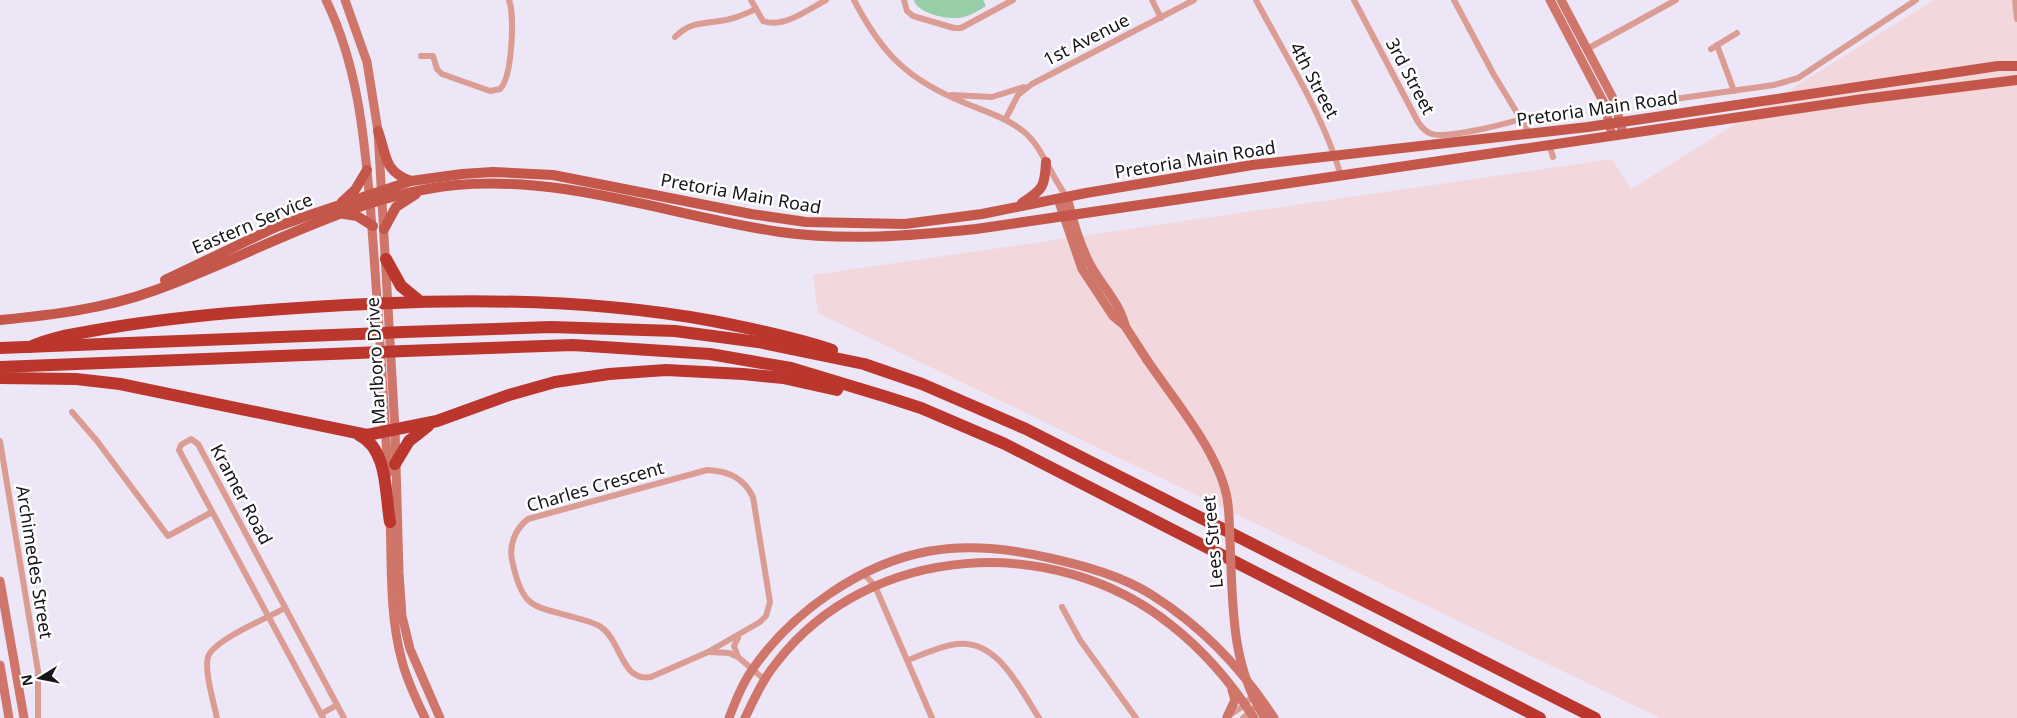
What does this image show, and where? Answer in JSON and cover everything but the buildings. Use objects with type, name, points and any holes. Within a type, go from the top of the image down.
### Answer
[{"type":"highway","points":[[386,259],[401,286],[418,300]]},
{"type":"highway","points":[[30,347],[73,333],[148,322],[273,310],[418,300],[568,303],[668,313],[789,337],[838,352],[857,362]]},
{"type":"highway","points":[[0,348],[551,327],[675,331],[758,342],[857,362],[922,384],[1026,429],[1594,718]]},
{"type":"highway","points":[[0,367],[573,345],[710,354],[791,368],[921,408],[1005,444],[1540,718]]},
{"type":"highway","points":[[0,378],[76,378],[120,384],[367,435],[437,421],[548,384],[582,377],[626,372],[666,370],[743,374],[782,378],[861,395],[876,394]]},
{"type":"highway","points":[[395,464],[409,441],[437,421]]},
{"type":"highway","points":[[355,433],[373,444],[381,458],[390,522]]},
{"type":"main road","name":"Marlboro Drive","points":[[326,0],[354,79],[365,138],[369,201],[383,303],[390,431],[390,522],[394,607],[398,644],[407,678],[425,718]]},
{"type":"main road","name":"Marlboro Drive","points":[[345,0],[367,62],[378,131],[386,259],[383,303]]},
{"type":"main road","points":[[1550,0],[1614,123],[1623,134]]},
{"type":"main road","points":[[1561,0],[1614,100],[1612,136]]},
{"type":"main road","name":"Pretoria Main Road","points":[[382,196],[411,181],[493,172],[553,175],[771,218],[849,225],[914,224],[1252,165],[1530,134],[1998,66],[2017,66]]},
{"type":"main road","name":"Pretoria Main Road","points":[[382,196],[423,189],[498,184],[557,187],[755,227],[811,235],[846,237],[910,236],[1341,176],[1863,99],[2017,80]]},
{"type":"main road","points":[[378,131],[390,169],[398,176],[411,181]]},
{"type":"main road","points":[[1014,207],[1033,197],[1043,187],[1046,162]]},
{"type":"main road","points":[[367,170],[355,190],[339,210],[357,216],[373,226]]},
{"type":"main road","points":[[384,229],[396,206],[423,189]]},
{"type":"main road","name":"Eastern Service","points":[[0,320],[89,309],[140,294],[148,288],[276,227],[382,196]]},
{"type":"main road","name":"Lees Street","points":[[1062,198],[1082,268],[1113,316],[1125,326],[1208,450],[1222,479],[1228,508],[1238,654],[1249,689],[1265,718]]},
{"type":"main road","name":"Marlboro Drive","points":[[390,431],[395,464],[402,616],[410,648],[440,718]]},
{"type":"main road","points":[[729,718],[752,670],[797,620],[815,604],[864,574],[929,551],[979,547],[1031,554],[1096,570],[1125,581],[1170,607],[1218,648],[1274,718]]},
{"type":"main road","points":[[745,718],[765,680],[782,656],[817,621],[852,597],[907,573],[959,563],[1003,562],[1054,569],[1109,588],[1170,624],[1206,656],[1231,687],[1248,713]]},
{"type":"main road","points":[[0,582],[24,718]]},
{"type":"main road","points":[[0,665],[9,718]]},
{"type":"main road","points":[[1226,718],[1235,700],[1231,687]]},
{"type":"street","points":[[421,56],[432,55],[437,69],[442,74],[490,91],[500,89],[506,77],[510,48],[512,20],[509,0]]},
{"type":"street","points":[[751,0],[763,21],[779,23],[826,0]]},
{"type":"street","points":[[854,0],[883,48],[909,73],[942,94],[1005,120],[1028,135],[1046,162],[1062,198]]},
{"type":"street","points":[[904,0],[907,11],[913,16],[954,28],[967,26],[1013,0]]},
{"type":"street","points":[[1152,0],[1161,18]]},
{"type":"street","name":"1st Avenue","points":[[1005,120],[1018,95],[1032,84],[1194,0]]},
{"type":"street","name":"4th Street","points":[[1256,0],[1320,121],[1341,176]]},
{"type":"street","name":"3rd Street","points":[[1354,0],[1418,122],[1426,132],[1438,135],[1497,126],[1521,119]]},
{"type":"street","points":[[1454,0],[1494,75],[1530,134]]},
{"type":"street","points":[[1587,49],[1676,0]]},
{"type":"street","points":[[1646,103],[1774,85],[1798,78],[1916,0]]},
{"type":"street","points":[[2015,0],[2017,19]]},
{"type":"street","points":[[675,37],[683,29],[693,24],[728,20],[756,9]]},
{"type":"street","points":[[1734,91],[1714,47],[1737,33]]},
{"type":"street","points":[[942,94],[992,97],[1032,84]]},
{"type":"street","points":[[1549,144],[1553,157]]},
{"type":"street","points":[[72,412],[97,441],[168,536],[212,512]]},
{"type":"street","name":"Kramer Road","points":[[322,716],[179,450],[181,445],[191,439],[198,444],[344,718]]},
{"type":"street","name":"Archimedes Street","points":[[0,441],[38,671],[38,718]]},
{"type":"street","name":"Charles Crescent","points":[[707,470],[732,474],[749,489],[755,503],[770,602],[766,616],[741,635],[651,677],[635,677],[627,668],[615,643],[601,627],[570,616],[542,610],[526,599],[515,571],[511,553],[513,540],[520,525],[532,517],[707,470]]},
{"type":"street","points":[[864,574],[875,586],[932,718]]},
{"type":"street","points":[[1062,607],[1080,640],[1136,718]]},
{"type":"street","points":[[217,718],[208,664],[212,650],[285,608]]},
{"type":"street","points":[[738,658],[734,646],[741,635]]},
{"type":"street","points":[[908,660],[950,645],[968,643],[978,646],[998,660],[1039,718]]},
{"type":"street","points":[[708,652],[729,653],[765,680]]},
{"type":"street","points":[[1248,713],[1255,692]]},
{"type":"street","points":[[1226,718],[1248,713],[1262,701]]},
{"type":"street","points":[[322,716],[337,705]]},
{"type":"shaded area","points":[[1934,0],[2017,0],[2017,718],[1660,718],[818,313],[813,275],[1612,159],[1631,189]]},
{"type":"green space","points":[[914,0],[983,0],[986,6],[967,16],[952,18],[928,13],[921,9]]}]
